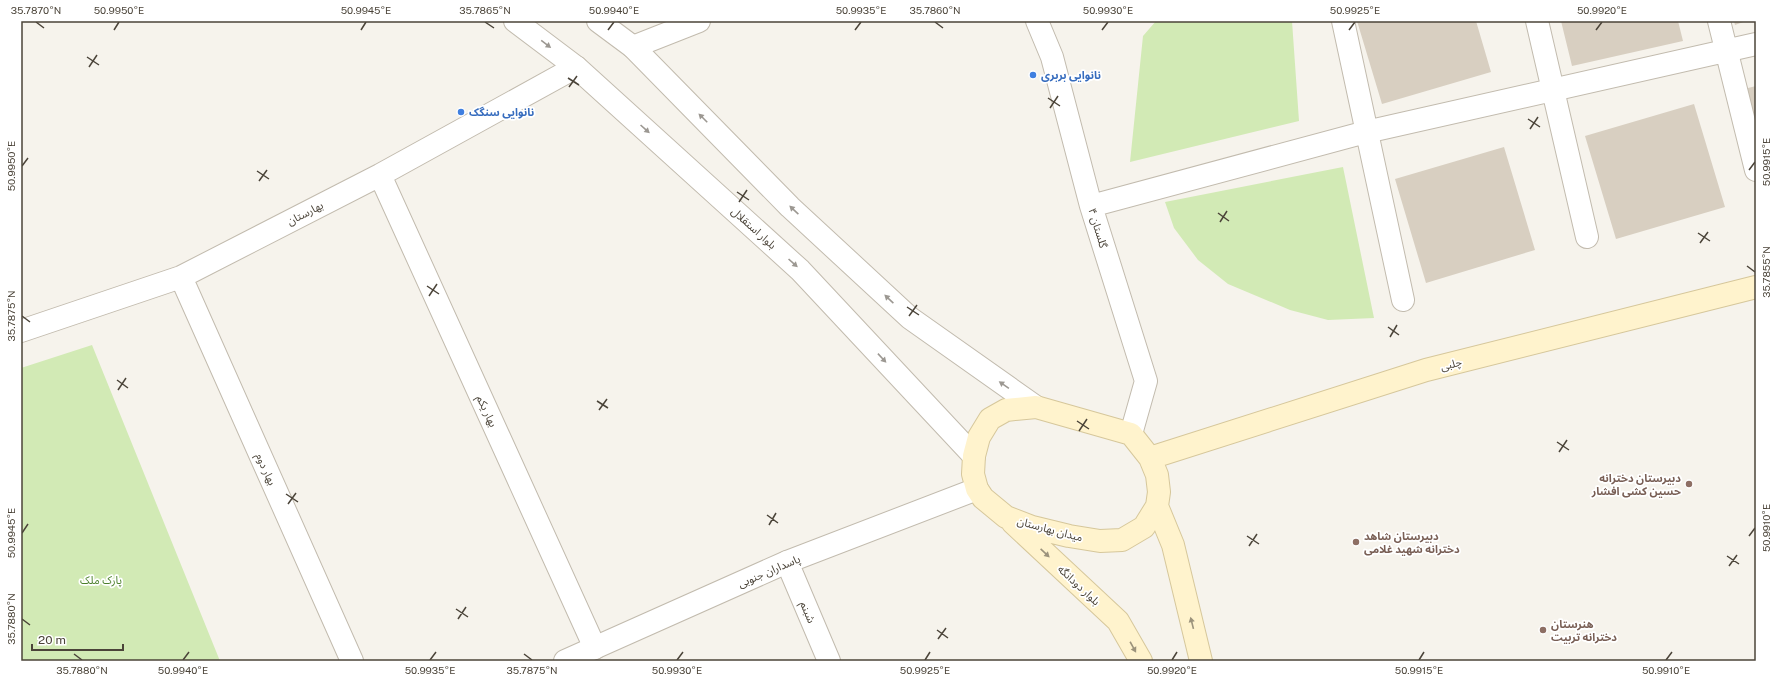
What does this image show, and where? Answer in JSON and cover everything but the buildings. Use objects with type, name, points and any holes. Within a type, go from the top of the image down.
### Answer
[{"type":"main road","name":"چلبی","points":[[1150,458],[1426,370],[1756,287]]},
{"type":"main road","name":"میدان بهارستان","points":[[1036,408],[1131,434],[1150,458],[1157,475],[1160,492],[1157,506],[1144,527],[1122,540],[1100,541],[1069,536],[1032,527],[1006,517],[983,498],[977,489],[972,474],[974,456],[979,437],[990,419],[1006,410],[1036,408]]},
{"type":"main road","points":[[1157,506],[1173,545],[1201,661]]},
{"type":"main road","name":"بلوار دودانگه","points":[[1006,517],[1118,621],[1141,661]]},
{"type":"street","name":"بلوار استقلال","points":[[515,21],[576,67],[800,270],[974,456]]},
{"type":"street","points":[[598,21],[633,47],[790,207],[910,318],[1036,408]]},
{"type":"street","points":[[633,47],[699,21]]},
{"type":"street","name":"گلستان ۴","points":[[1037,21],[1052,57],[1091,206],[1146,381],[1131,434]]},
{"type":"street","points":[[1343,21],[1403,300]]},
{"type":"street","points":[[1537,21],[1587,237]]},
{"type":"street","points":[[1719,21],[1756,170]]},
{"type":"street","points":[[1091,206],[1366,132],[1756,44]]},
{"type":"street","name":"بهارستان","points":[[21,331],[181,277],[380,175],[576,67]]},
{"type":"street","name":"بهار یکم","points":[[380,175],[595,648]]},
{"type":"street","name":"بهار دوم","points":[[181,277],[352,661]]},
{"type":"street","name":"پاسداران جنوبی","points":[[565,661],[787,562],[977,489]]},
{"type":"street","name":"شبنم","points":[[787,562],[830,661]]},
{"type":"green space","points":[[1156,21],[1292,21],[1299,121],[1130,162],[1143,36]]},
{"type":"green space","points":[[1343,167],[1374,318],[1328,320],[1290,310],[1228,284],[1198,260],[1174,228],[1165,202]]},
{"type":"green space","name":"پارک ملک","points":[[92,345],[220,661],[21,661],[21,368]]},
{"type":"place","name":"نانوایی بربری","points":[[1033,75]]},
{"type":"place","name":"نانوایی سنگک","points":[[461,112]]},
{"type":"place","name":"دبیرستان دخترانه حسین کشی افشار","points":[[1689,484]]},
{"type":"place","name":"دبیرستان شاهد دخترانه شهید غلامی","points":[[1356,542]]},
{"type":"place","name":"هنرستان دخترانه تربیت","points":[[1543,630]]}]
